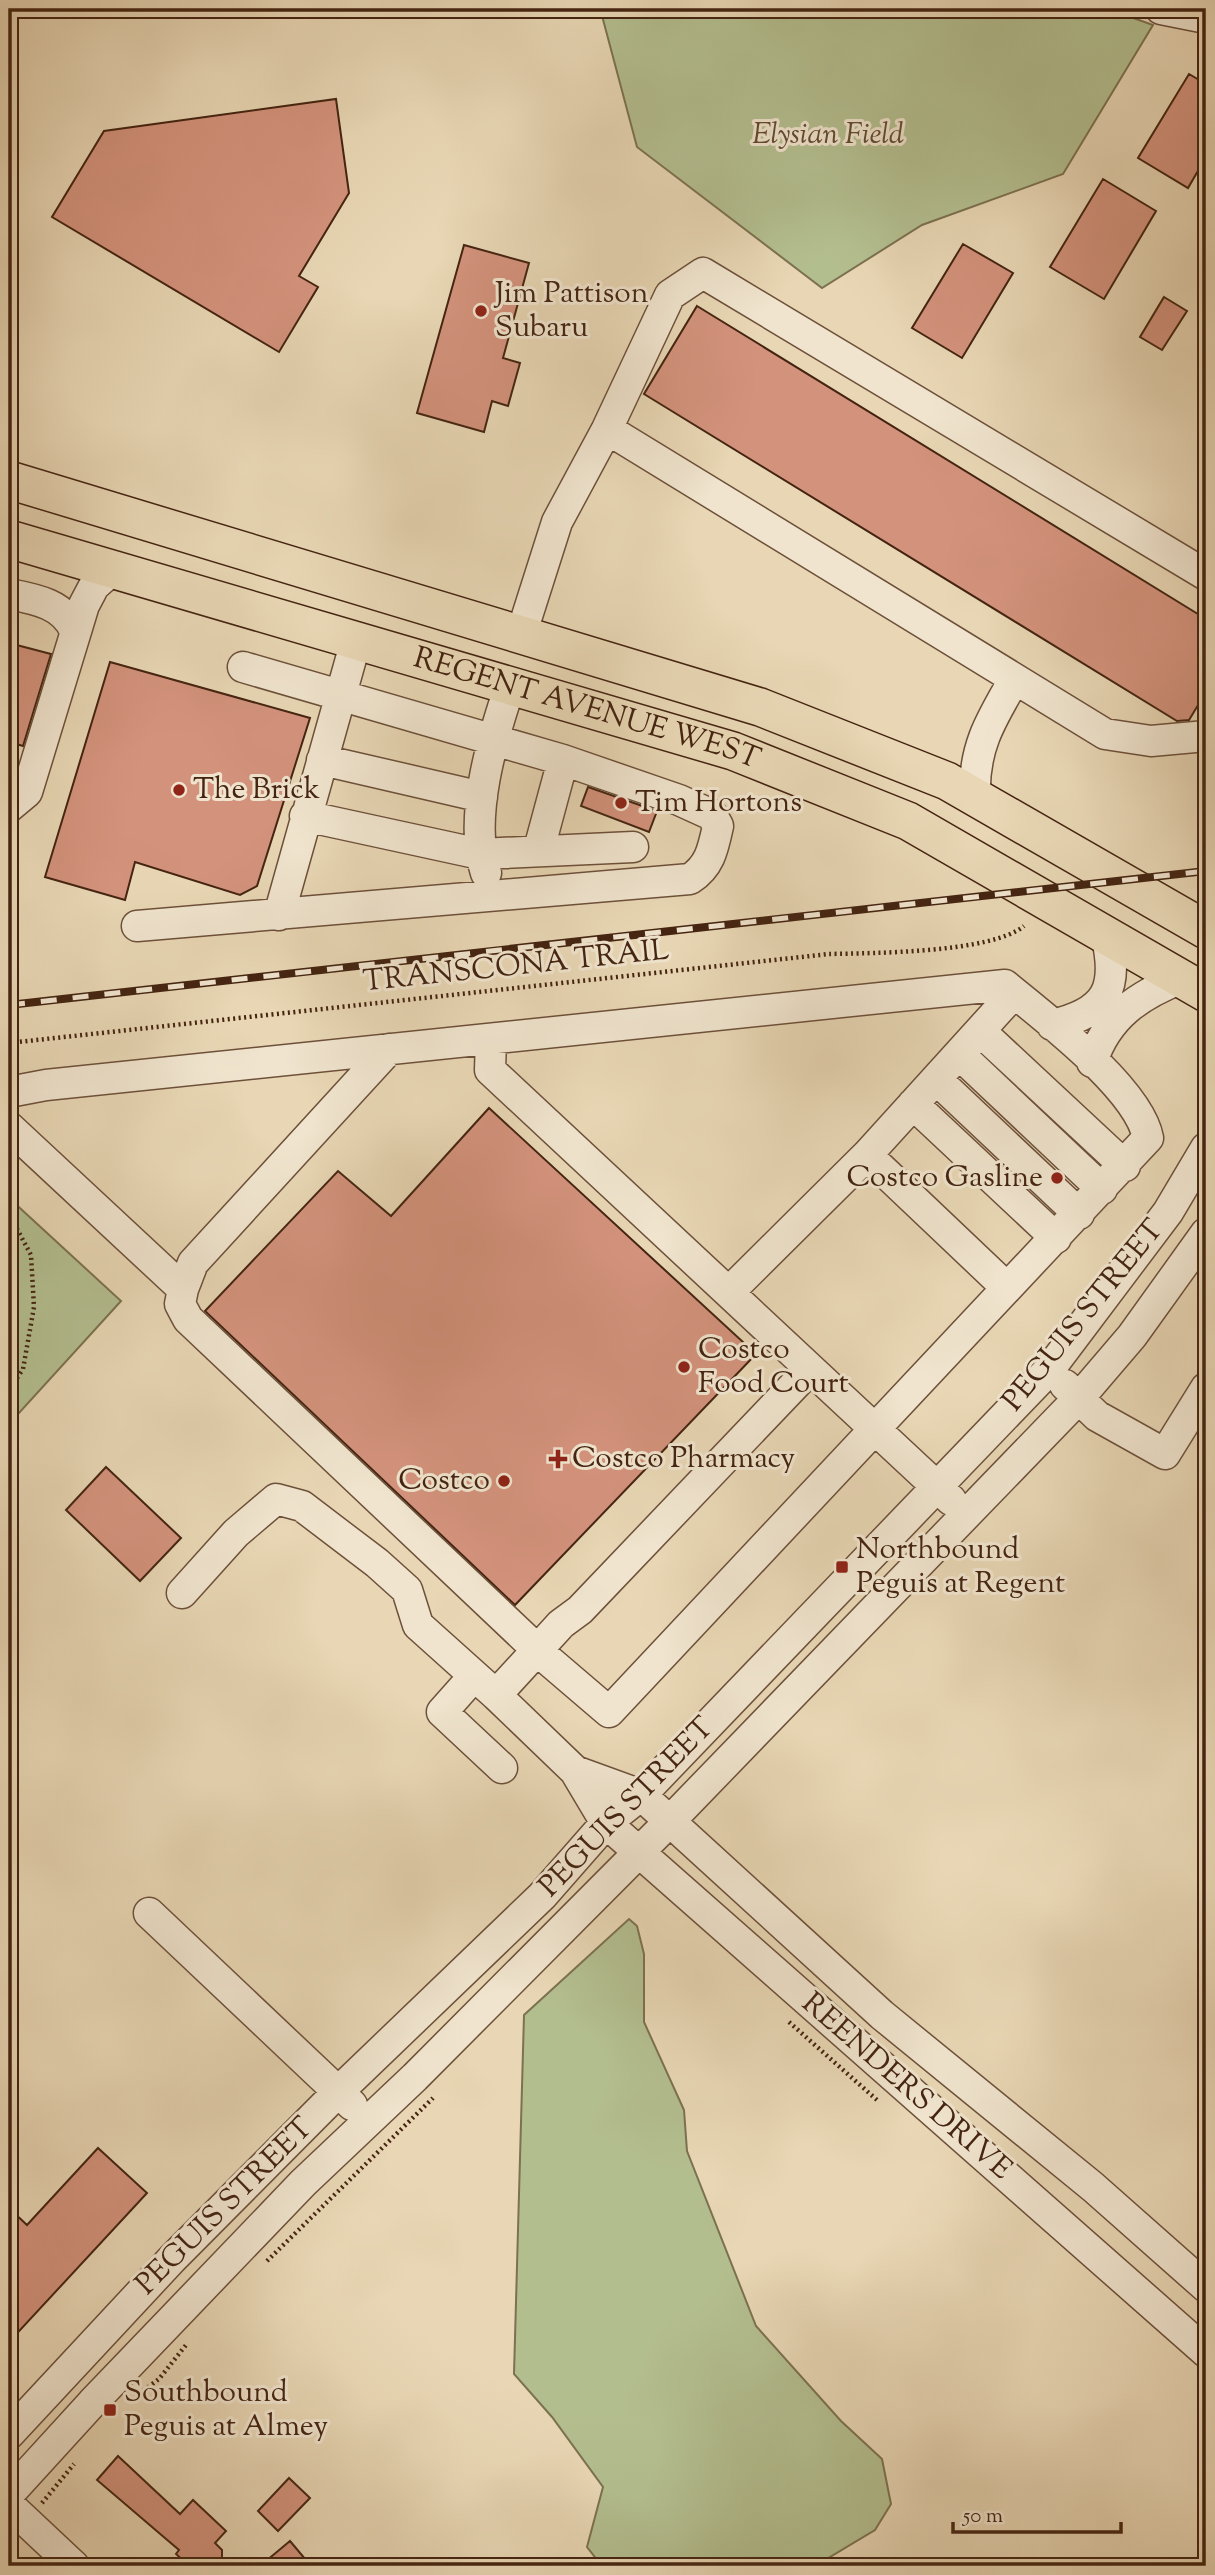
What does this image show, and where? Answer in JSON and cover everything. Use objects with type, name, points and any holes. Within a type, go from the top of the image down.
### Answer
[{"type":"main road","name":"REGENT AVENUE WEST","points":[[9,480],[760,707],[947,781],[1206,930]]},
{"type":"main road","name":"REGENT AVENUE WEST","points":[[9,539],[733,751],[908,821],[1194,986]]},
{"type":"main road","points":[[510,686],[521,635]]},
{"type":"street","points":[[1161,9],[1206,18]]},
{"type":"street","points":[[521,635],[557,522],[607,429],[670,295],[703,273],[1206,575]]},
{"type":"street","points":[[607,429],[1105,734],[1152,741],[1206,736]]},
{"type":"street","points":[[9,807],[27,792],[75,631],[94,586],[113,570]]},
{"type":"street","points":[[9,594],[58,608],[69,617],[75,631]]},
{"type":"street","points":[[279,915],[356,641]]},
{"type":"street","points":[[137,926],[690,879],[704,870],[718,826],[712,815],[679,800],[563,760],[243,667]]},
{"type":"street","points":[[975,797],[974,769],[985,729],[1014,680]]},
{"type":"street","points":[[494,897],[480,854],[482,797],[510,686]]},
{"type":"street","points":[[322,760],[482,797]]},
{"type":"street","points":[[539,849],[563,760]]},
{"type":"street","points":[[305,816],[480,854],[539,849],[633,847]]},
{"type":"street","points":[[1052,1025],[1074,1020],[1092,1011],[1106,996],[1113,979],[1106,934]]},
{"type":"street","points":[[9,1092],[22,1087],[388,1049],[491,1039],[1005,985],[1052,1025],[1135,1105],[1145,1124],[1148,1138],[873,1427],[609,1712],[536,1649],[188,1319],[180,1304],[193,1263],[388,1049]]},
{"type":"street","points":[[1092,1062],[1099,1040],[1127,1007],[1149,992],[1194,986]]},
{"type":"street","points":[[729,1293],[867,1155],[1014,993]]},
{"type":"street","points":[[491,1039],[490,1070],[966,1514]]},
{"type":"street","points":[[942,1072],[1086,1206]]},
{"type":"street","points":[[942,1072],[1086,1206]]},
{"type":"street","points":[[942,1072],[1086,1206]]},
{"type":"street","points":[[9,1127],[183,1289]]},
{"type":"street","name":"PEGUIS STREET","points":[[9,2434],[172,2259],[338,2092],[542,1896],[606,1823],[641,1794],[1049,1370],[1168,1212],[1206,1148]]},
{"type":"street","points":[[867,1155],[1007,1288]]},
{"type":"street","name":"PEGUIS STREET","points":[[9,2494],[120,2372],[303,2182],[668,1823],[1079,1398],[1132,1336],[1206,1233]]},
{"type":"street","points":[[502,1768],[442,1712],[536,1649],[561,1624],[580,1610],[810,1369]]},
{"type":"street","points":[[1049,1370],[1097,1416],[1165,1454],[1206,1388]]},
{"type":"street","points":[[183,1592],[236,1534],[276,1499],[303,1506],[407,1590],[418,1625],[575,1771],[641,1794]]},
{"type":"street","name":"REENDERS DRIVE","points":[[575,1771],[606,1823],[1206,2352]]},
{"type":"street","name":"REENDERS DRIVE","points":[[641,1794],[668,1823],[882,2015],[1093,2187],[1206,2287]]},
{"type":"street","points":[[149,1913],[368,2120]]},
{"type":"street","points":[[9,2505],[74,2566]]},
{"type":"path","name":"TRANSCONA TRAIL","points":[[9,1043],[829,954],[913,952],[1006,937],[1024,926]]},
{"type":"path","points":[[9,1213],[31,1255],[34,1307],[23,1369],[9,1390]]},
{"type":"green space","name":"Elysian Field","points":[[603,9],[1108,9],[1153,25],[1063,174],[922,225],[822,288],[637,147],[601,12]]},
{"type":"green space","points":[[9,1198],[121,1301],[9,1424]]},
{"type":"green space","points":[[629,1919],[637,1926],[644,1954],[644,2022],[684,2110],[687,2151],[756,2326],[841,2421],[882,2459],[891,2504],[875,2530],[815,2566],[602,2566],[587,2547],[603,2487],[552,2417],[514,2374],[524,2015]]},
{"type":"building","points":[[1189,74],[1206,84],[1206,157],[1188,188],[1138,158]]},
{"type":"building","points":[[336,99],[349,193],[299,276],[318,287],[279,352],[52,217],[104,131]]},
{"type":"building","points":[[1103,179],[1156,211],[1104,299],[1050,267]]},
{"type":"building","points":[[963,244],[1013,273],[962,358],[912,328]]},
{"type":"building","name":"Jim Pattison Subaru","points":[[464,245],[529,263],[503,358],[520,363],[508,406],[492,401],[484,432],[417,413]]},
{"type":"building","points":[[1164,297],[1187,311],[1162,350],[1140,337]]},
{"type":"building","points":[[697,306],[1206,619],[1206,692],[1189,720],[1177,721],[644,394]]},
{"type":"building","points":[[9,643],[51,654],[23,746],[9,742]]},
{"type":"building","name":"The Brick","points":[[110,662],[310,718],[257,886],[240,895],[135,862],[125,900],[45,877]]},
{"type":"building","name":"Tim Hortons","points":[[588,787],[657,811],[649,832],[581,806]]},
{"type":"building","name":"Costco","points":[[489,1108],[756,1354],[515,1605],[205,1311],[338,1171],[391,1216]]},
{"type":"building","points":[[106,1467],[181,1538],[140,1581],[66,1510]]},
{"type":"building","points":[[98,2148],[147,2193],[9,2342],[9,2208],[27,2225]]},
{"type":"building","points":[[118,2456],[180,2514],[193,2500],[226,2531],[215,2543],[222,2550],[222,2557],[213,2566],[189,2566],[176,2554],[179,2550],[97,2480]]},
{"type":"building","points":[[289,2478],[310,2498],[278,2531],[258,2511]]},
{"type":"building","points":[[290,2541],[311,2566],[260,2566]]},
{"type":"railway","points":[[9,1005],[1206,871]]},
{"type":"place","name":"Jim Pattison Subaru","points":[[481,311]]},
{"type":"place","name":"The Brick","points":[[179,790]]},
{"type":"place","name":"Tim Hortons","points":[[621,803]]},
{"type":"place","name":"Costco Gasline","points":[[1057,1178]]},
{"type":"place","name":"Costco Food Court","points":[[684,1367]]},
{"type":"place","name":"Costco Pharmacy","points":[[558,1459]]},
{"type":"place","name":"Costco","points":[[504,1481]]},
{"type":"place","name":"Northbound Peguis at Regent","points":[[842,1567]]},
{"type":"place","name":"Southbound Peguis at Almey","points":[[110,2410]]}]
